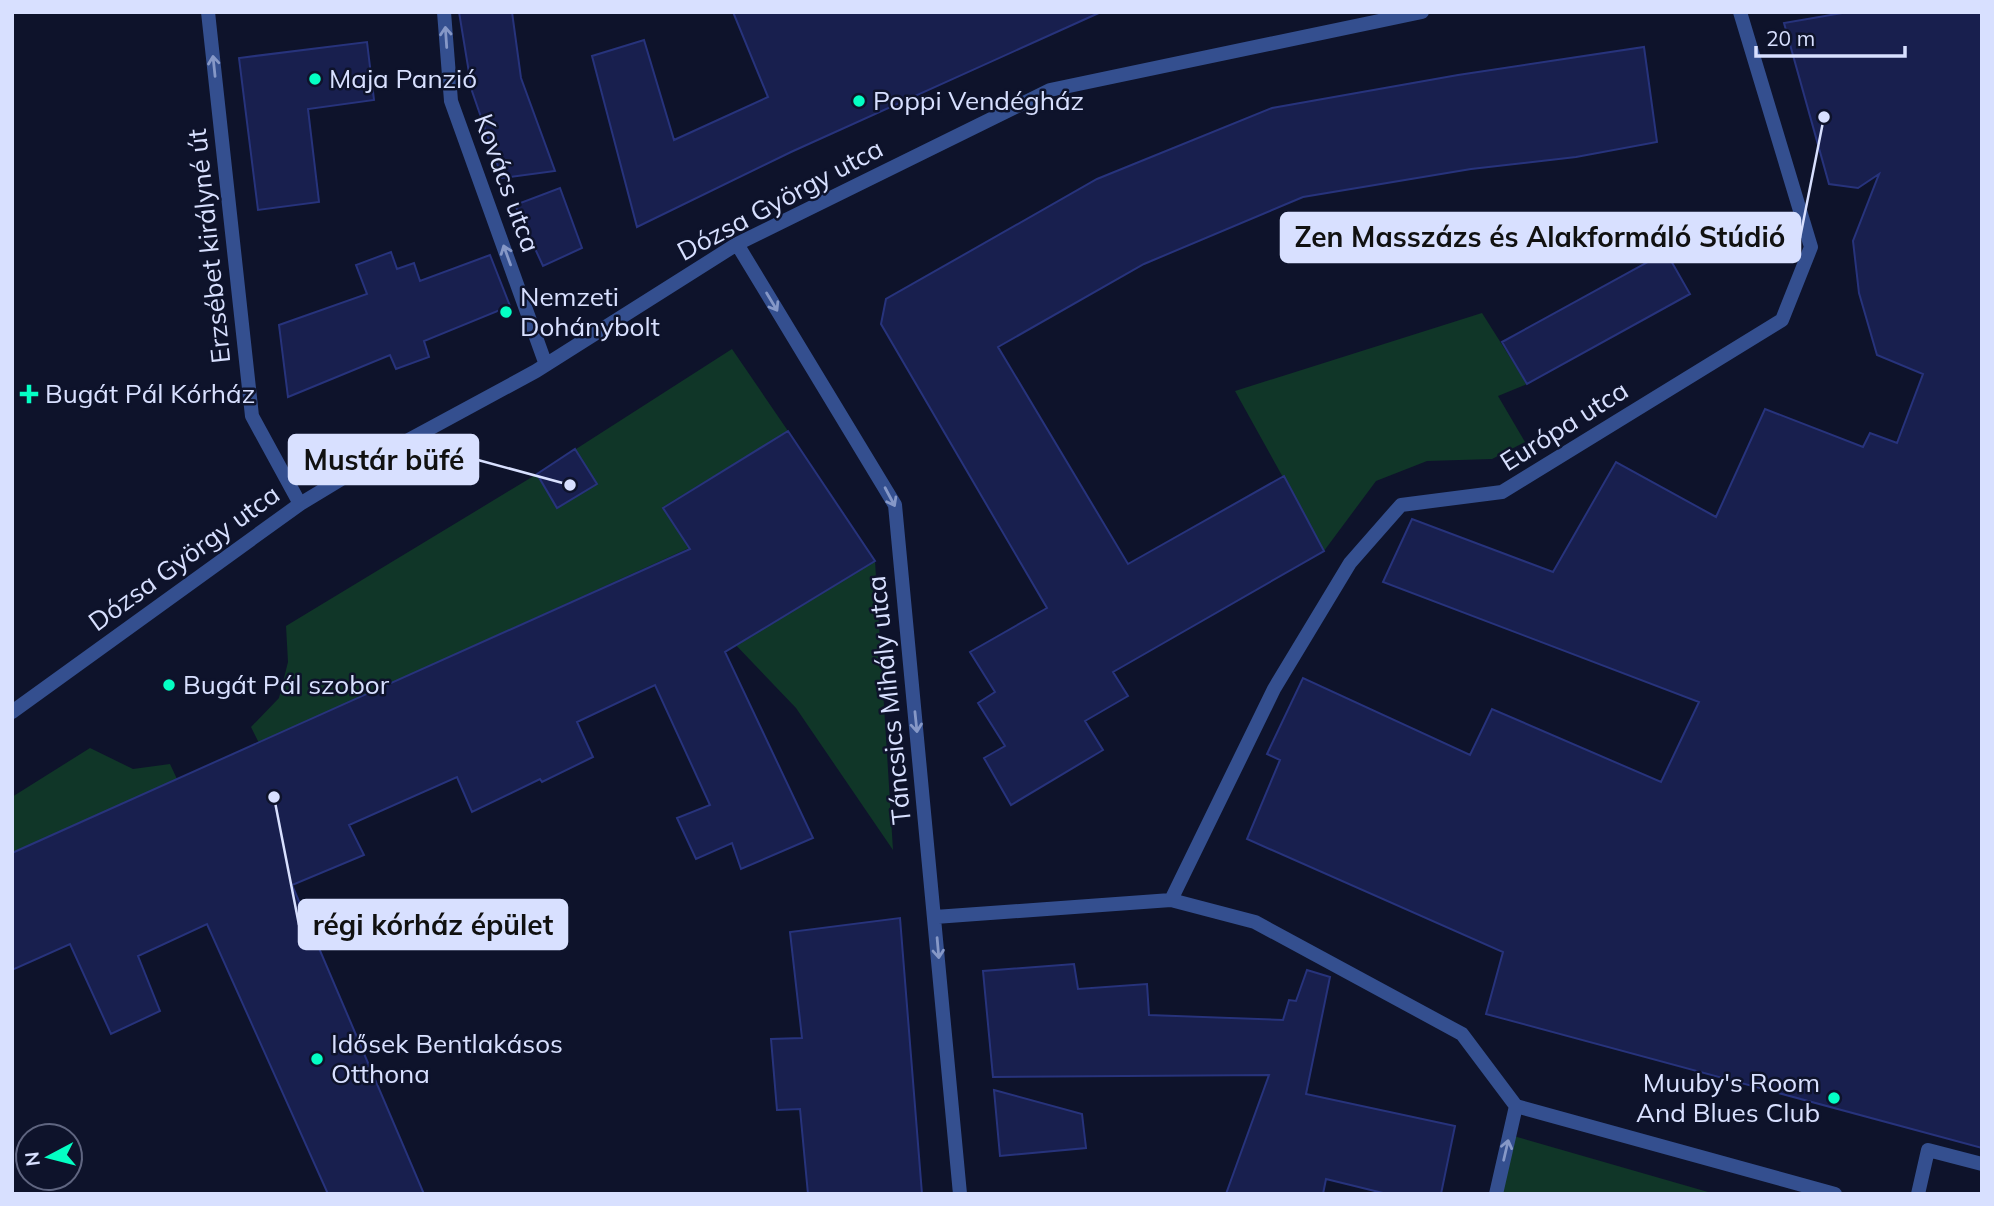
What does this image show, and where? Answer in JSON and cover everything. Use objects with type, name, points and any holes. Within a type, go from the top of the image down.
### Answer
[{"type":"street","name":"Erzsébet királyné út","points":[[208,12],[252,416],[300,504]]},
{"type":"street","name":"Kovács utca","points":[[444,12],[451,100],[546,365]]},
{"type":"street","name":"Dózsa György utca","points":[[12,712],[300,504],[381,455],[546,365],[737,244],[1050,90],[1422,12]]},
{"type":"street","name":"Európa utca","points":[[1171,900],[1287,667],[1349,563],[1401,505],[1502,492],[1782,320],[1811,247],[1740,12]]},
{"type":"street","name":"Táncsics Mihály utca","points":[[737,244],[895,505],[960,1194]]},
{"type":"street","points":[[935,917],[1171,900],[1255,922],[1462,1034],[1516,1106],[1835,1194]]},
{"type":"street","points":[[1496,1194],[1516,1106]]},
{"type":"street","points":[[1918,1194],[1928,1150],[1982,1164]]},
{"type":"green space","points":[[1482,313],[1527,384],[1498,396],[1525,442],[1492,459],[1427,461],[1376,481],[1324,551],[1235,391]]},
{"type":"green space","points":[[732,349],[788,431],[663,507],[689,548],[259,743],[251,727],[279,698],[288,662],[286,626],[537,474]]},
{"type":"green space","points":[[875,561],[893,850],[796,708],[709,617],[748,638]]},
{"type":"green space","points":[[90,748],[133,769],[170,764],[177,779],[12,853],[12,797]]},
{"type":"green space","points":[[1510,1135],[1715,1194],[1496,1194]]},
{"type":"building","points":[[459,12],[512,12],[521,78],[555,171],[502,178],[472,91]]},
{"type":"building","points":[[733,12],[1101,12],[791,152],[637,227],[592,56],[644,40],[674,140],[768,97]]},
{"type":"building","points":[[1848,12],[1982,12],[1982,1148],[1486,1014],[1503,952],[1247,839],[1280,760],[1267,754],[1303,678],[1470,755],[1492,709],[1661,782],[1699,702],[1383,582],[1412,519],[1553,572],[1616,462],[1716,517],[1765,409],[1863,447],[1870,433],[1897,443],[1923,374],[1877,355],[1859,293],[1853,241],[1879,174],[1858,188],[1829,184],[1784,23]]},
{"type":"building","points":[[367,42],[374,100],[308,109],[319,202],[258,210],[239,58]]},
{"type":"building","points":[[1644,47],[1657,142],[1576,157],[1471,169],[1303,197],[1144,264],[998,347],[1128,564],[1284,476],[1324,551],[1113,672],[1128,696],[1085,721],[1103,750],[1011,805],[984,758],[1005,746],[978,703],[995,692],[970,652],[1047,608],[881,324],[886,299],[1097,179],[1272,108],[1458,75]]},
{"type":"building","points":[[560,188],[582,248],[543,266],[515,205]]},
{"type":"building","points":[[391,252],[397,269],[414,263],[420,281],[490,255],[510,306],[424,341],[429,357],[396,369],[390,355],[288,397],[279,325],[367,294],[356,265]]},
{"type":"building","points":[[1666,252],[1690,294],[1527,384],[1502,342]]},
{"type":"building","points":[[788,431],[875,561],[725,652],[813,838],[741,869],[732,843],[696,859],[677,818],[710,805],[655,685],[577,722],[593,757],[472,812],[457,777],[349,825],[364,855],[292,885],[424,1194],[328,1194],[207,924],[138,956],[160,1011],[111,1034],[70,944],[12,970],[12,853],[690,549],[663,508]]},
{"type":"building","points":[[575,449],[597,484],[557,508],[537,474]]},
{"type":"building","points":[[900,918],[922,1194],[808,1194],[800,1109],[777,1110],[771,1039],[802,1038],[790,932]]},
{"type":"building","points":[[1074,964],[1078,989],[1147,984],[1149,1015],[1283,1020],[1289,1000],[1296,1001],[1307,970],[1330,977],[1306,1094],[1455,1126],[1441,1194],[1387,1194],[1326,1179],[1323,1194],[1226,1194],[1269,1075],[993,1077],[983,971]]},
{"type":"building","points":[[994,1090],[1082,1114],[1086,1148],[1000,1156]]},
{"type":"place","name":"Maja Panzió","points":[[315,79]]},
{"type":"place","name":"Poppi Vendégház","points":[[859,101]]},
{"type":"place","name":"Zen Masszázs és Alakformáló Stúdió","points":[[1824,117]]},
{"type":"place","name":"Nemzeti Dohánybolt","points":[[506,312]]},
{"type":"place","name":"Bugát Pál Kórház","points":[[29,394]]},
{"type":"place","name":"Mustár büfé","points":[[570,485]]},
{"type":"place","name":"Bugát Pál szobor","points":[[169,685]]},
{"type":"place","name":"régi kórház épület","points":[[274,797]]},
{"type":"place","name":"Idősek Bentlakásos Otthona","points":[[317,1059]]},
{"type":"place","name":"Muuby's Room And Blues Club","points":[[1834,1098]]}]
